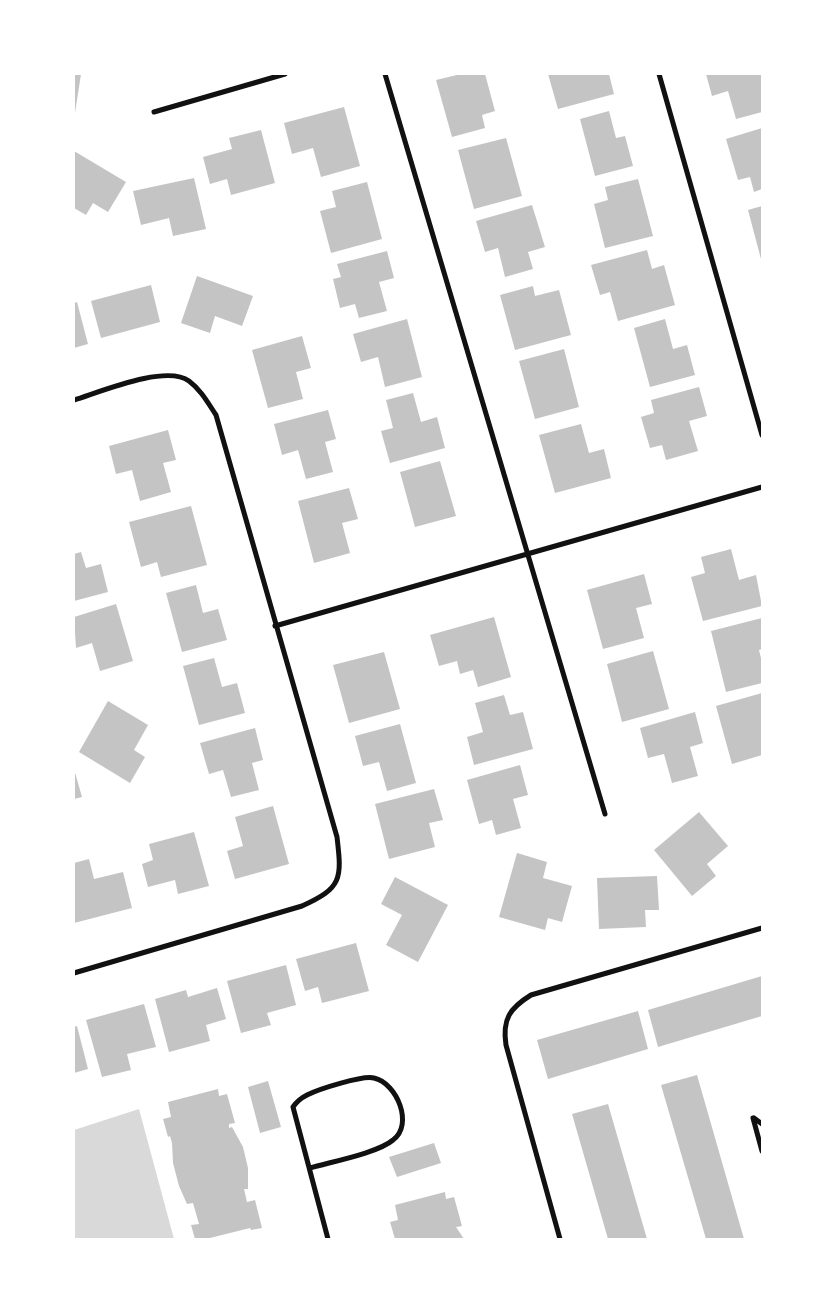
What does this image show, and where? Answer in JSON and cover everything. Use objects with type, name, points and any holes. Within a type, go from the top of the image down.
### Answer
[{"type":"street","points":[[154,112],[285,74]]},
{"type":"street","points":[[385,74],[605,814]]},
{"type":"street","points":[[659,74],[762,435]]},
{"type":"street","points":[[74,400],[146,378],[169,375],[188,380],[201,392],[216,415],[337,837],[341,864],[336,885],[324,896],[302,906],[74,973]]},
{"type":"street","points":[[275,626],[762,487]]},
{"type":"street","points":[[560,1239],[506,1044],[504,1033],[507,1016],[518,1004],[532,995],[762,928]]},
{"type":"street","points":[[310,1168],[381,1147],[394,1140],[400,1130],[402,1116],[398,1098],[389,1086],[374,1078],[361,1079],[309,1094],[298,1100],[293,1107],[294,1118],[310,1168],[328,1239]]},
{"type":"street","points":[[762,1124],[753,1118],[762,1151]]},
{"type":"shaded area","points":[[139,1109],[174,1239],[74,1239],[74,1130]]},
{"type":"building","points":[[74,74],[81,74],[75,113],[74,113]]},
{"type":"building","points":[[461,74],[485,74],[495,111],[482,115],[485,128],[452,137],[436,80]]},
{"type":"building","points":[[548,74],[609,74],[614,94],[558,109]]},
{"type":"building","points":[[706,74],[762,74],[762,112],[736,119],[728,91],[712,96]]},
{"type":"building","points":[[344,107],[360,166],[321,177],[313,148],[292,154],[284,123]]},
{"type":"building","points":[[609,111],[616,138],[625,136],[633,166],[595,176],[580,119]]},
{"type":"building","points":[[762,128],[762,189],[754,192],[750,177],[738,180],[726,139]]},
{"type":"building","points":[[261,130],[275,183],[231,195],[227,179],[210,184],[203,157],[232,149],[229,138]]},
{"type":"building","points":[[506,138],[522,196],[474,209],[458,150]]},
{"type":"building","points":[[74,151],[126,182],[108,212],[93,203],[86,215],[74,208]]},
{"type":"building","points":[[194,178],[206,229],[173,236],[169,218],[141,225],[133,191]]},
{"type":"building","points":[[638,179],[653,236],[605,248],[594,204],[608,200],[605,187]]},
{"type":"building","points":[[367,182],[382,239],[331,253],[320,211],[336,207],[332,191]]},
{"type":"building","points":[[532,205],[545,247],[528,252],[533,269],[505,277],[498,248],[485,252],[476,221]]},
{"type":"building","points":[[762,206],[762,263],[748,210]]},
{"type":"building","points":[[647,250],[652,269],[664,265],[675,305],[618,321],[610,292],[600,295],[591,265]]},
{"type":"building","points":[[387,251],[394,278],[379,282],[387,311],[359,318],[355,304],[340,308],[333,279],[341,277],[337,264]]},
{"type":"building","points":[[197,276],[253,296],[242,326],[215,316],[210,333],[181,323]]},
{"type":"building","points":[[151,285],[160,322],[101,338],[91,301]]},
{"type":"building","points":[[533,286],[535,296],[559,290],[571,335],[515,350],[500,295]]},
{"type":"building","points":[[77,302],[88,344],[74,348],[74,303]]},
{"type":"building","points":[[407,319],[422,377],[385,387],[378,357],[361,362],[353,334]]},
{"type":"building","points":[[665,319],[673,349],[687,345],[695,375],[650,387],[634,328]]},
{"type":"building","points":[[302,336],[311,368],[296,372],[303,399],[268,408],[252,350]]},
{"type":"building","points":[[564,349],[579,407],[535,419],[519,361]]},
{"type":"building","points":[[699,387],[707,416],[689,421],[698,451],[666,460],[662,445],[650,448],[641,417],[654,413],[651,400]]},
{"type":"building","points":[[413,393],[421,422],[437,417],[445,448],[390,463],[381,431],[393,428],[386,400]]},
{"type":"building","points":[[328,410],[336,439],[325,442],[333,472],[306,479],[298,450],[282,455],[274,424]]},
{"type":"building","points":[[581,424],[589,453],[604,449],[611,478],[555,493],[539,435]]},
{"type":"building","points":[[168,430],[176,460],[163,463],[171,492],[140,501],[132,470],[116,474],[109,446]]},
{"type":"building","points":[[440,461],[456,516],[415,527],[400,472]]},
{"type":"building","points":[[349,488],[358,519],[342,523],[350,553],[314,563],[298,501]]},
{"type":"building","points":[[191,506],[207,565],[161,577],[157,562],[141,567],[129,522]]},
{"type":"building","points":[[731,549],[739,580],[756,575],[762,606],[703,621],[691,577],[705,573],[701,557]]},
{"type":"building","points":[[81,552],[86,568],[101,564],[108,592],[74,601],[74,554]]},
{"type":"building","points":[[644,574],[652,604],[636,608],[644,638],[603,649],[587,590]]},
{"type":"building","points":[[196,585],[203,613],[218,609],[227,640],[182,652],[166,593]]},
{"type":"building","points":[[116,604],[133,661],[100,671],[92,643],[76,648],[74,617]]},
{"type":"building","points":[[494,617],[511,677],[478,687],[473,670],[460,674],[457,661],[439,666],[430,635]]},
{"type":"building","points":[[762,618],[762,649],[759,650],[762,662],[762,683],[726,692],[711,631]]},
{"type":"building","points":[[653,651],[669,709],[622,722],[607,664]]},
{"type":"building","points":[[384,652],[400,709],[349,723],[333,665]]},
{"type":"building","points":[[214,658],[222,687],[237,683],[245,713],[199,725],[183,666]]},
{"type":"building","points":[[762,693],[762,755],[732,764],[716,706]]},
{"type":"building","points":[[504,695],[510,715],[523,712],[533,749],[474,765],[467,737],[483,732],[475,703]]},
{"type":"building","points":[[108,701],[148,725],[134,750],[145,757],[130,783],[79,752]]},
{"type":"building","points":[[695,712],[703,743],[690,747],[698,776],[672,783],[664,754],[648,758],[640,728]]},
{"type":"building","points":[[400,724],[416,783],[387,791],[379,762],[363,766],[355,736]]},
{"type":"building","points":[[255,728],[263,760],[252,763],[259,790],[231,797],[223,770],[209,774],[200,743]]},
{"type":"building","points":[[520,765],[528,795],[513,799],[521,828],[496,835],[492,820],[479,824],[467,780]]},
{"type":"building","points":[[74,769],[82,797],[74,799]]},
{"type":"building","points":[[434,789],[443,820],[429,823],[435,847],[389,859],[375,804]]},
{"type":"building","points":[[273,806],[289,864],[235,879],[227,851],[243,846],[235,817]]},
{"type":"building","points":[[699,812],[728,846],[707,864],[716,876],[692,896],[654,850]]},
{"type":"building","points":[[194,832],[209,886],[178,894],[175,880],[148,887],[142,864],[153,860],[149,844]]},
{"type":"building","points":[[517,853],[547,862],[543,878],[572,886],[562,922],[548,918],[545,930],[499,917]]},
{"type":"building","points":[[89,859],[94,879],[123,872],[132,908],[74,923],[74,863]]},
{"type":"building","points":[[657,876],[659,910],[645,910],[646,927],[599,929],[597,878]]},
{"type":"building","points":[[395,877],[448,905],[418,962],[386,945],[402,915],[381,904]]},
{"type":"building","points":[[356,943],[369,991],[322,1003],[318,987],[305,991],[296,959]]},
{"type":"building","points":[[286,965],[296,1005],[267,1013],[271,1025],[241,1033],[227,981]]},
{"type":"building","points":[[762,976],[762,1016],[658,1047],[648,1010]]},
{"type":"building","points":[[217,988],[226,1019],[206,1025],[210,1041],[169,1052],[155,999],[186,990],[188,997]]},
{"type":"building","points":[[144,1004],[156,1047],[127,1054],[131,1070],[102,1077],[86,1020]]},
{"type":"building","points":[[638,1011],[648,1049],[548,1079],[537,1040]]},
{"type":"building","points":[[77,1026],[88,1069],[74,1073],[74,1027]]},
{"type":"building","points":[[697,1075],[744,1239],[706,1239],[661,1085]]},
{"type":"building","points":[[268,1081],[281,1127],[260,1133],[248,1087]]},
{"type":"building","points":[[218,1089],[219,1096],[227,1094],[235,1123],[229,1124],[229,1128],[232,1127],[243,1147],[248,1168],[248,1189],[244,1189],[247,1202],[255,1200],[262,1228],[251,1230],[250,1228],[206,1239],[195,1239],[191,1225],[199,1224],[193,1203],[187,1204],[179,1186],[173,1163],[172,1143],[170,1136],[168,1137],[163,1119],[171,1117],[168,1102]]},
{"type":"building","points":[[608,1104],[647,1239],[608,1239],[572,1114]]},
{"type":"building","points":[[434,1143],[441,1163],[397,1177],[389,1157]]},
{"type":"building","points":[[445,1192],[446,1199],[454,1197],[462,1226],[456,1227],[464,1239],[395,1239],[390,1222],[398,1220],[395,1205]]}]
